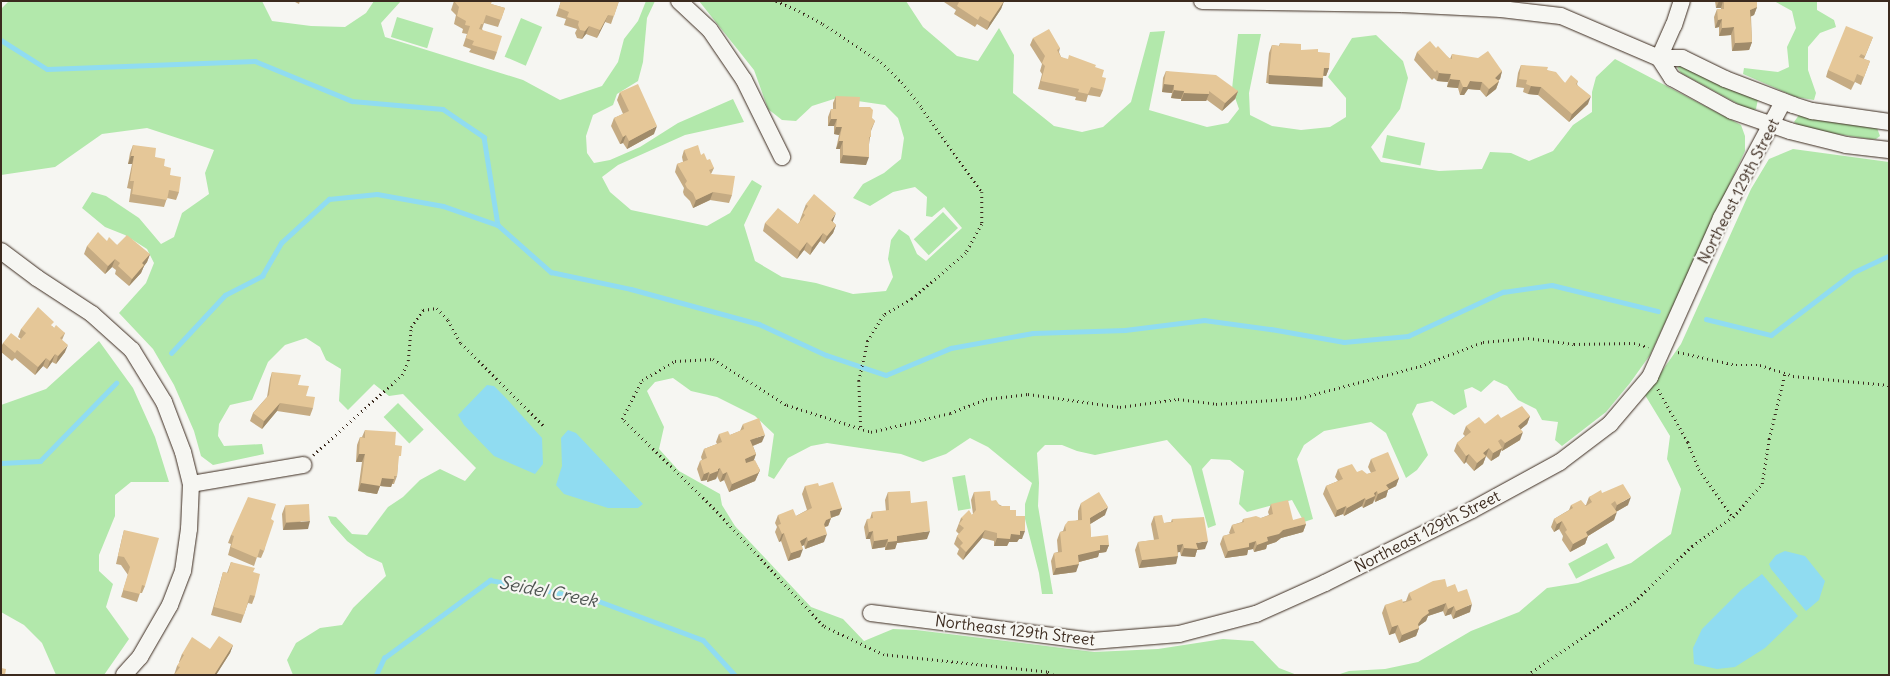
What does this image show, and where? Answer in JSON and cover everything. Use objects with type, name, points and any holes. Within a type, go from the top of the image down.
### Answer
[{"type":"street","points":[[679,1],[710,30],[744,80],[782,157]]},
{"type":"street","points":[[1202,1],[1401,3],[1501,9],[1560,16],[1659,58],[1682,58],[1725,79],[1783,102],[1812,111],[1889,122]]},
{"type":"street","points":[[1659,58],[1674,26],[1682,1]]},
{"type":"street","points":[[1659,58],[1672,78],[1732,111],[1771,126],[1846,144],[1889,150]]},
{"type":"street","name":"Northeast 129th Street","points":[[871,613],[1092,641],[1180,634],[1256,614],[1332,580],[1472,510],[1560,462],[1610,424],[1650,377],[1720,218],[1783,102]]},
{"type":"street","points":[[1,251],[37,278],[92,314],[132,350],[164,402],[183,452],[191,484],[189,529],[182,571],[170,605],[140,657],[124,675]]},
{"type":"street","points":[[191,484],[304,465]]},
{"type":"path","points":[[776,1],[823,24],[882,62],[902,82],[982,192],[982,224],[966,253],[912,299],[884,315],[868,340],[858,380],[861,429]]},
{"type":"path","points":[[304,465],[319,448],[402,374],[408,361],[411,327],[423,310],[437,308],[448,320],[461,343],[544,426]]},
{"type":"path","points":[[1052,675],[1047,672],[884,655],[822,626],[714,509],[622,419],[642,380],[675,361],[713,359],[787,405],[831,417],[871,432],[950,413],[986,399],[1028,394],[1120,407],[1178,399],[1216,404],[1300,398],[1420,366],[1483,342],[1528,338],[1574,344],[1634,343],[1662,350],[1689,353],[1736,365],[1760,366],[1785,374],[1889,384]]},
{"type":"path","points":[[1527,675],[1634,602],[1692,546],[1733,517],[1762,484],[1769,440],[1785,374]]},
{"type":"path","points":[[1650,377],[1688,442],[1699,469],[1733,517]]},
{"type":"green space","points":[[9,1],[262,1],[272,21],[311,26],[345,27],[366,13],[374,1],[401,1],[381,23],[385,37],[523,80],[560,100],[602,86],[618,62],[624,39],[638,21],[646,1],[655,1],[647,18],[643,62],[638,81],[617,94],[613,105],[593,115],[586,136],[587,153],[594,163],[610,160],[640,147],[678,123],[733,99],[744,122],[685,135],[618,165],[602,177],[610,192],[631,210],[707,226],[730,213],[752,180],[762,186],[744,225],[755,261],[782,277],[816,283],[853,294],[886,291],[893,277],[888,259],[891,240],[899,229],[909,236],[917,254],[926,261],[962,228],[944,207],[932,217],[926,216],[927,197],[915,187],[893,192],[870,206],[853,198],[863,184],[884,173],[901,159],[904,138],[898,118],[885,105],[837,98],[812,106],[796,121],[782,120],[768,109],[754,70],[699,1],[906,1],[923,27],[957,56],[978,61],[999,28],[1014,55],[1013,93],[1054,126],[1082,132],[1103,127],[1131,102],[1150,32],[1165,31],[1149,110],[1207,127],[1228,123],[1239,109],[1232,89],[1238,34],[1261,34],[1249,93],[1250,115],[1272,126],[1301,130],[1330,127],[1346,117],[1346,98],[1328,77],[1352,38],[1376,35],[1403,61],[1408,78],[1400,109],[1371,147],[1381,162],[1439,171],[1482,169],[1490,152],[1511,153],[1529,161],[1553,151],[1573,125],[1592,112],[1592,92],[1596,77],[1615,59],[1741,125],[1745,136],[1745,151],[1650,355],[1606,412],[1562,446],[1555,440],[1558,422],[1542,420],[1536,409],[1518,400],[1507,386],[1494,380],[1481,392],[1472,387],[1464,390],[1467,407],[1454,415],[1432,401],[1417,404],[1412,414],[1428,455],[1417,470],[1406,478],[1386,433],[1371,422],[1324,431],[1304,445],[1297,459],[1313,519],[1304,522],[1292,500],[1247,512],[1239,504],[1244,471],[1230,460],[1211,459],[1202,469],[1216,525],[1208,528],[1191,466],[1167,440],[1095,455],[1062,445],[1045,445],[1037,453],[1038,506],[1053,594],[1042,594],[1039,573],[1025,519],[1025,504],[1032,483],[988,447],[970,438],[946,454],[923,462],[901,454],[827,443],[811,446],[788,458],[774,479],[768,476],[774,434],[755,416],[717,397],[691,391],[673,378],[655,382],[647,391],[664,427],[659,449],[679,471],[720,494],[722,505],[735,526],[811,607],[843,619],[864,641],[893,629],[916,630],[1094,652],[1158,649],[1223,639],[1253,641],[1279,668],[1297,675],[293,675],[287,660],[296,643],[320,628],[342,625],[353,608],[386,576],[382,563],[367,556],[347,541],[331,523],[328,516],[336,517],[352,534],[367,535],[388,507],[403,497],[420,480],[440,469],[465,481],[476,468],[403,394],[389,396],[374,384],[348,410],[339,401],[341,369],[326,360],[320,347],[306,338],[285,345],[268,362],[252,400],[230,405],[219,424],[218,436],[224,446],[262,444],[264,454],[213,465],[201,456],[194,431],[174,385],[153,349],[119,313],[146,283],[154,263],[147,249],[125,235],[105,227],[82,208],[92,192],[106,196],[139,218],[161,244],[174,237],[182,213],[209,194],[205,173],[214,150],[147,128],[102,134],[55,167],[1,175],[1,9]]},
{"type":"green space","points":[[1774,1],[1817,1],[1817,10],[1834,20],[1836,27],[1820,33],[1808,47],[1808,70],[1816,93],[1814,100],[1796,97],[1743,74],[1744,68],[1778,72],[1789,67],[1787,47],[1796,28],[1792,11]]},
{"type":"green space","points":[[397,17],[433,28],[427,48],[391,37]]},
{"type":"green space","points":[[521,18],[542,27],[526,66],[505,57]]},
{"type":"green space","points":[[1680,66],[1758,99],[1756,109],[1751,111],[1681,73],[1677,67]]},
{"type":"green space","points":[[1799,115],[1877,128],[1880,136],[1876,139],[1870,139],[1830,133],[1798,125],[1794,122]]},
{"type":"green space","points":[[1387,135],[1425,143],[1420,166],[1382,157]]},
{"type":"green space","points":[[1793,149],[1889,162],[1889,675],[1337,675],[1349,671],[1385,669],[1418,662],[1471,631],[1519,612],[1547,588],[1578,583],[1631,563],[1671,534],[1681,489],[1667,459],[1670,436],[1645,395],[1681,344],[1751,189],[1769,159]]},
{"type":"green space","points":[[943,212],[958,228],[929,255],[914,239]]},
{"type":"green space","points":[[99,341],[133,388],[155,437],[169,482],[131,482],[115,495],[115,516],[99,555],[99,571],[113,584],[106,607],[129,639],[104,675],[56,675],[42,643],[24,625],[1,612],[1,405],[46,389]]},
{"type":"green space","points":[[398,403],[424,430],[409,444],[384,417]]},
{"type":"green space","points":[[965,475],[971,508],[958,511],[952,477]]},
{"type":"green space","points":[[1607,543],[1615,558],[1576,579],[1568,564]]},
{"type":"water","points":[[487,385],[494,386],[542,438],[543,464],[535,474],[494,456],[464,425],[458,415]]},
{"type":"water","points":[[568,430],[576,433],[643,504],[638,508],[608,508],[564,494],[556,485],[562,466],[561,438]]},
{"type":"water","points":[[1785,551],[1805,556],[1825,581],[1819,600],[1806,611],[1771,569],[1769,564],[1776,555]]},
{"type":"water","points":[[1762,574],[1798,616],[1765,648],[1735,667],[1717,669],[1694,664],[1693,648],[1702,629],[1741,590]]},
{"type":"building","points":[[454,1],[492,1],[491,4],[505,8],[501,20],[486,15],[479,29],[502,36],[497,52],[472,45],[474,41],[466,38],[470,26],[465,25],[466,21],[457,16],[459,7]]},
{"type":"building","points":[[561,1],[619,1],[614,16],[608,15],[600,30],[589,26],[585,31],[580,30],[579,21],[567,17],[569,12],[559,8]]},
{"type":"building","points":[[957,1],[1004,1],[990,22],[980,16],[978,20],[957,6],[959,2]]},
{"type":"building","points":[[1724,1],[1757,2],[1757,7],[1750,10],[1752,42],[1735,43],[1734,27],[1722,28],[1722,19],[1718,20],[1717,9],[1724,9]]},
{"type":"building","points":[[1846,26],[1873,37],[1865,56],[1861,54],[1859,57],[1870,61],[1864,77],[1857,74],[1854,82],[1828,70]]},
{"type":"building","points":[[1049,29],[1060,48],[1057,50],[1061,57],[1068,59],[1069,55],[1104,70],[1102,77],[1106,78],[1103,90],[1091,87],[1088,94],[1078,92],[1079,89],[1041,81],[1045,66],[1042,63],[1045,56],[1033,38]]},
{"type":"building","points":[[1430,41],[1436,48],[1438,46],[1452,59],[1452,54],[1478,58],[1488,51],[1502,71],[1495,78],[1499,81],[1489,89],[1482,82],[1470,81],[1467,87],[1463,87],[1460,80],[1450,79],[1451,74],[1439,73],[1437,70],[1435,72],[1417,52]]},
{"type":"building","points":[[1280,43],[1301,44],[1301,50],[1318,49],[1318,52],[1330,53],[1329,68],[1324,68],[1323,78],[1269,75],[1272,45],[1280,46]]},
{"type":"building","points":[[1521,65],[1548,67],[1547,70],[1556,72],[1565,83],[1571,75],[1578,81],[1576,84],[1591,96],[1572,114],[1541,87],[1531,86],[1526,84],[1527,80],[1519,79]]},
{"type":"building","points":[[1166,71],[1216,75],[1238,91],[1225,103],[1209,91],[1209,94],[1184,93],[1184,91],[1174,90],[1174,85],[1164,84]]},
{"type":"building","points":[[638,84],[657,126],[629,141],[626,135],[623,137],[614,118],[629,111],[620,92]]},
{"type":"building","points":[[836,96],[860,97],[859,107],[870,107],[873,110],[872,118],[875,121],[871,129],[871,137],[869,137],[869,157],[843,155],[843,141],[839,141],[842,127],[836,127],[837,119],[831,119],[831,109],[836,109]]},
{"type":"building","points":[[133,145],[156,148],[155,157],[165,159],[164,166],[171,168],[170,175],[181,177],[179,192],[169,190],[167,200],[132,194],[134,181],[130,181],[134,156],[131,156]]},
{"type":"building","points":[[698,145],[701,155],[704,153],[707,160],[710,159],[714,168],[709,170],[711,174],[735,176],[732,195],[713,192],[696,200],[693,193],[687,188],[685,184],[687,181],[677,164],[688,160],[684,150]]},
{"type":"building","points":[[814,194],[836,213],[831,220],[836,225],[827,236],[823,233],[812,247],[807,242],[800,251],[765,223],[778,208],[798,224],[805,215],[803,213],[808,206],[806,204]]},
{"type":"building","points":[[98,232],[107,241],[109,237],[117,245],[127,235],[150,254],[142,263],[144,265],[132,279],[118,266],[120,263],[115,259],[108,266],[87,246]]},
{"type":"building","points":[[38,307],[54,322],[51,325],[54,328],[56,325],[65,333],[60,338],[68,345],[58,356],[55,354],[50,361],[46,358],[38,367],[17,350],[15,353],[3,343],[11,333],[20,340],[26,333],[21,329]]},
{"type":"building","points":[[272,372],[301,375],[298,385],[309,386],[306,396],[315,397],[313,408],[280,403],[264,421],[253,413],[269,395]]},
{"type":"building","points":[[1522,406],[1530,416],[1518,426],[1523,432],[1505,443],[1501,439],[1498,441],[1502,448],[1493,453],[1489,448],[1483,453],[1486,456],[1477,463],[1469,454],[1466,456],[1457,443],[1471,432],[1466,426],[1479,417],[1485,424],[1498,414],[1501,418]]},
{"type":"building","points":[[759,418],[765,435],[750,440],[756,454],[745,459],[746,463],[755,460],[760,470],[758,473],[732,484],[727,472],[723,474],[720,468],[718,471],[710,474],[709,472],[704,474],[700,461],[707,458],[704,449],[722,442],[719,434],[728,431],[730,435],[744,429],[743,424]]},
{"type":"building","points":[[365,430],[396,432],[395,445],[402,446],[397,476],[394,476],[394,479],[382,478],[380,486],[361,483],[365,454],[359,454],[360,437],[365,438]]},
{"type":"building","points":[[1388,452],[1399,478],[1386,485],[1389,489],[1378,494],[1377,491],[1374,493],[1375,496],[1366,500],[1365,498],[1347,508],[1346,506],[1337,510],[1326,486],[1343,479],[1338,469],[1352,464],[1357,472],[1362,470],[1367,474],[1376,471],[1371,459]]},
{"type":"building","points":[[833,482],[842,508],[830,511],[831,518],[826,520],[824,524],[827,534],[808,541],[807,537],[800,541],[803,549],[791,553],[784,533],[782,534],[778,525],[781,524],[778,515],[793,509],[796,516],[812,508],[805,486],[818,483],[819,486]]},
{"type":"building","points":[[1623,484],[1631,497],[1617,505],[1615,501],[1611,504],[1617,512],[1586,532],[1588,536],[1573,544],[1565,532],[1567,530],[1562,521],[1557,524],[1554,519],[1573,508],[1571,505],[1581,500],[1586,506],[1592,502],[1589,497],[1601,490],[1602,493]]},
{"type":"building","points":[[910,491],[911,503],[927,501],[930,531],[897,536],[897,541],[888,542],[888,539],[874,541],[873,531],[869,532],[867,519],[873,518],[872,512],[889,510],[888,492]]},
{"type":"building","points":[[990,491],[991,501],[996,500],[1000,506],[1010,506],[1010,510],[1016,510],[1016,516],[1025,516],[1025,531],[1020,531],[1020,535],[1011,534],[1010,539],[997,538],[997,533],[985,530],[966,552],[960,546],[963,543],[957,536],[964,528],[959,524],[963,519],[961,518],[969,510],[972,515],[976,510],[974,492]]},
{"type":"building","points":[[1099,492],[1108,507],[1090,518],[1091,537],[1108,535],[1109,545],[1100,545],[1100,550],[1078,555],[1079,564],[1056,568],[1054,553],[1062,552],[1060,532],[1066,531],[1065,525],[1068,521],[1082,520],[1081,503]]},
{"type":"building","points":[[248,497],[276,504],[271,519],[274,521],[264,551],[260,549],[257,558],[231,547],[234,536],[231,535]]},
{"type":"building","points":[[1288,500],[1293,520],[1304,517],[1306,524],[1283,530],[1279,534],[1267,537],[1268,541],[1257,545],[1256,541],[1249,543],[1249,547],[1228,551],[1223,536],[1235,533],[1232,525],[1244,522],[1243,519],[1256,516],[1261,518],[1273,514],[1271,504]]},
{"type":"building","points":[[309,504],[310,521],[286,522],[285,505]]},
{"type":"building","points":[[1162,515],[1164,523],[1173,522],[1172,519],[1204,517],[1208,541],[1196,543],[1198,549],[1184,548],[1183,544],[1177,545],[1178,556],[1142,560],[1138,542],[1159,539],[1154,516]]},
{"type":"building","points":[[124,530],[159,538],[145,586],[142,585],[140,594],[123,590],[130,567],[124,557],[118,556]]},
{"type":"building","points":[[231,562],[255,568],[253,572],[260,574],[255,596],[250,595],[244,615],[214,607],[223,572],[228,573]]},
{"type":"building","points":[[1445,579],[1447,587],[1455,584],[1458,592],[1467,589],[1472,604],[1456,611],[1454,606],[1448,609],[1446,603],[1428,610],[1429,613],[1418,624],[1419,628],[1402,635],[1398,625],[1392,627],[1385,605],[1402,599],[1403,603],[1412,600],[1409,593],[1433,581]]},
{"type":"building","points":[[219,636],[233,645],[214,675],[174,675],[180,667],[177,666],[192,637],[210,649]]},
{"type":"building","points":[[1,668],[6,669],[5,675],[1,675]]},
{"type":"waterway","points":[[1,40],[47,69],[255,61],[352,101],[443,109],[484,137],[498,225],[551,272],[631,289],[759,324],[826,355],[886,375],[951,348],[1033,333],[1125,330],[1204,320],[1271,329],[1344,342],[1408,336],[1503,292],[1552,285],[1658,311]]},
{"type":"waterway","points":[[171,353],[225,295],[262,276],[281,243],[329,199],[377,194],[443,206],[498,225]]},
{"type":"waterway","points":[[1706,319],[1771,335],[1854,272],[1889,256]]},
{"type":"waterway","points":[[1,463],[40,461],[116,383]]},
{"type":"waterway","name":"Seidel Creek","points":[[376,675],[384,658],[490,580],[596,600],[703,640],[735,675]]}]
